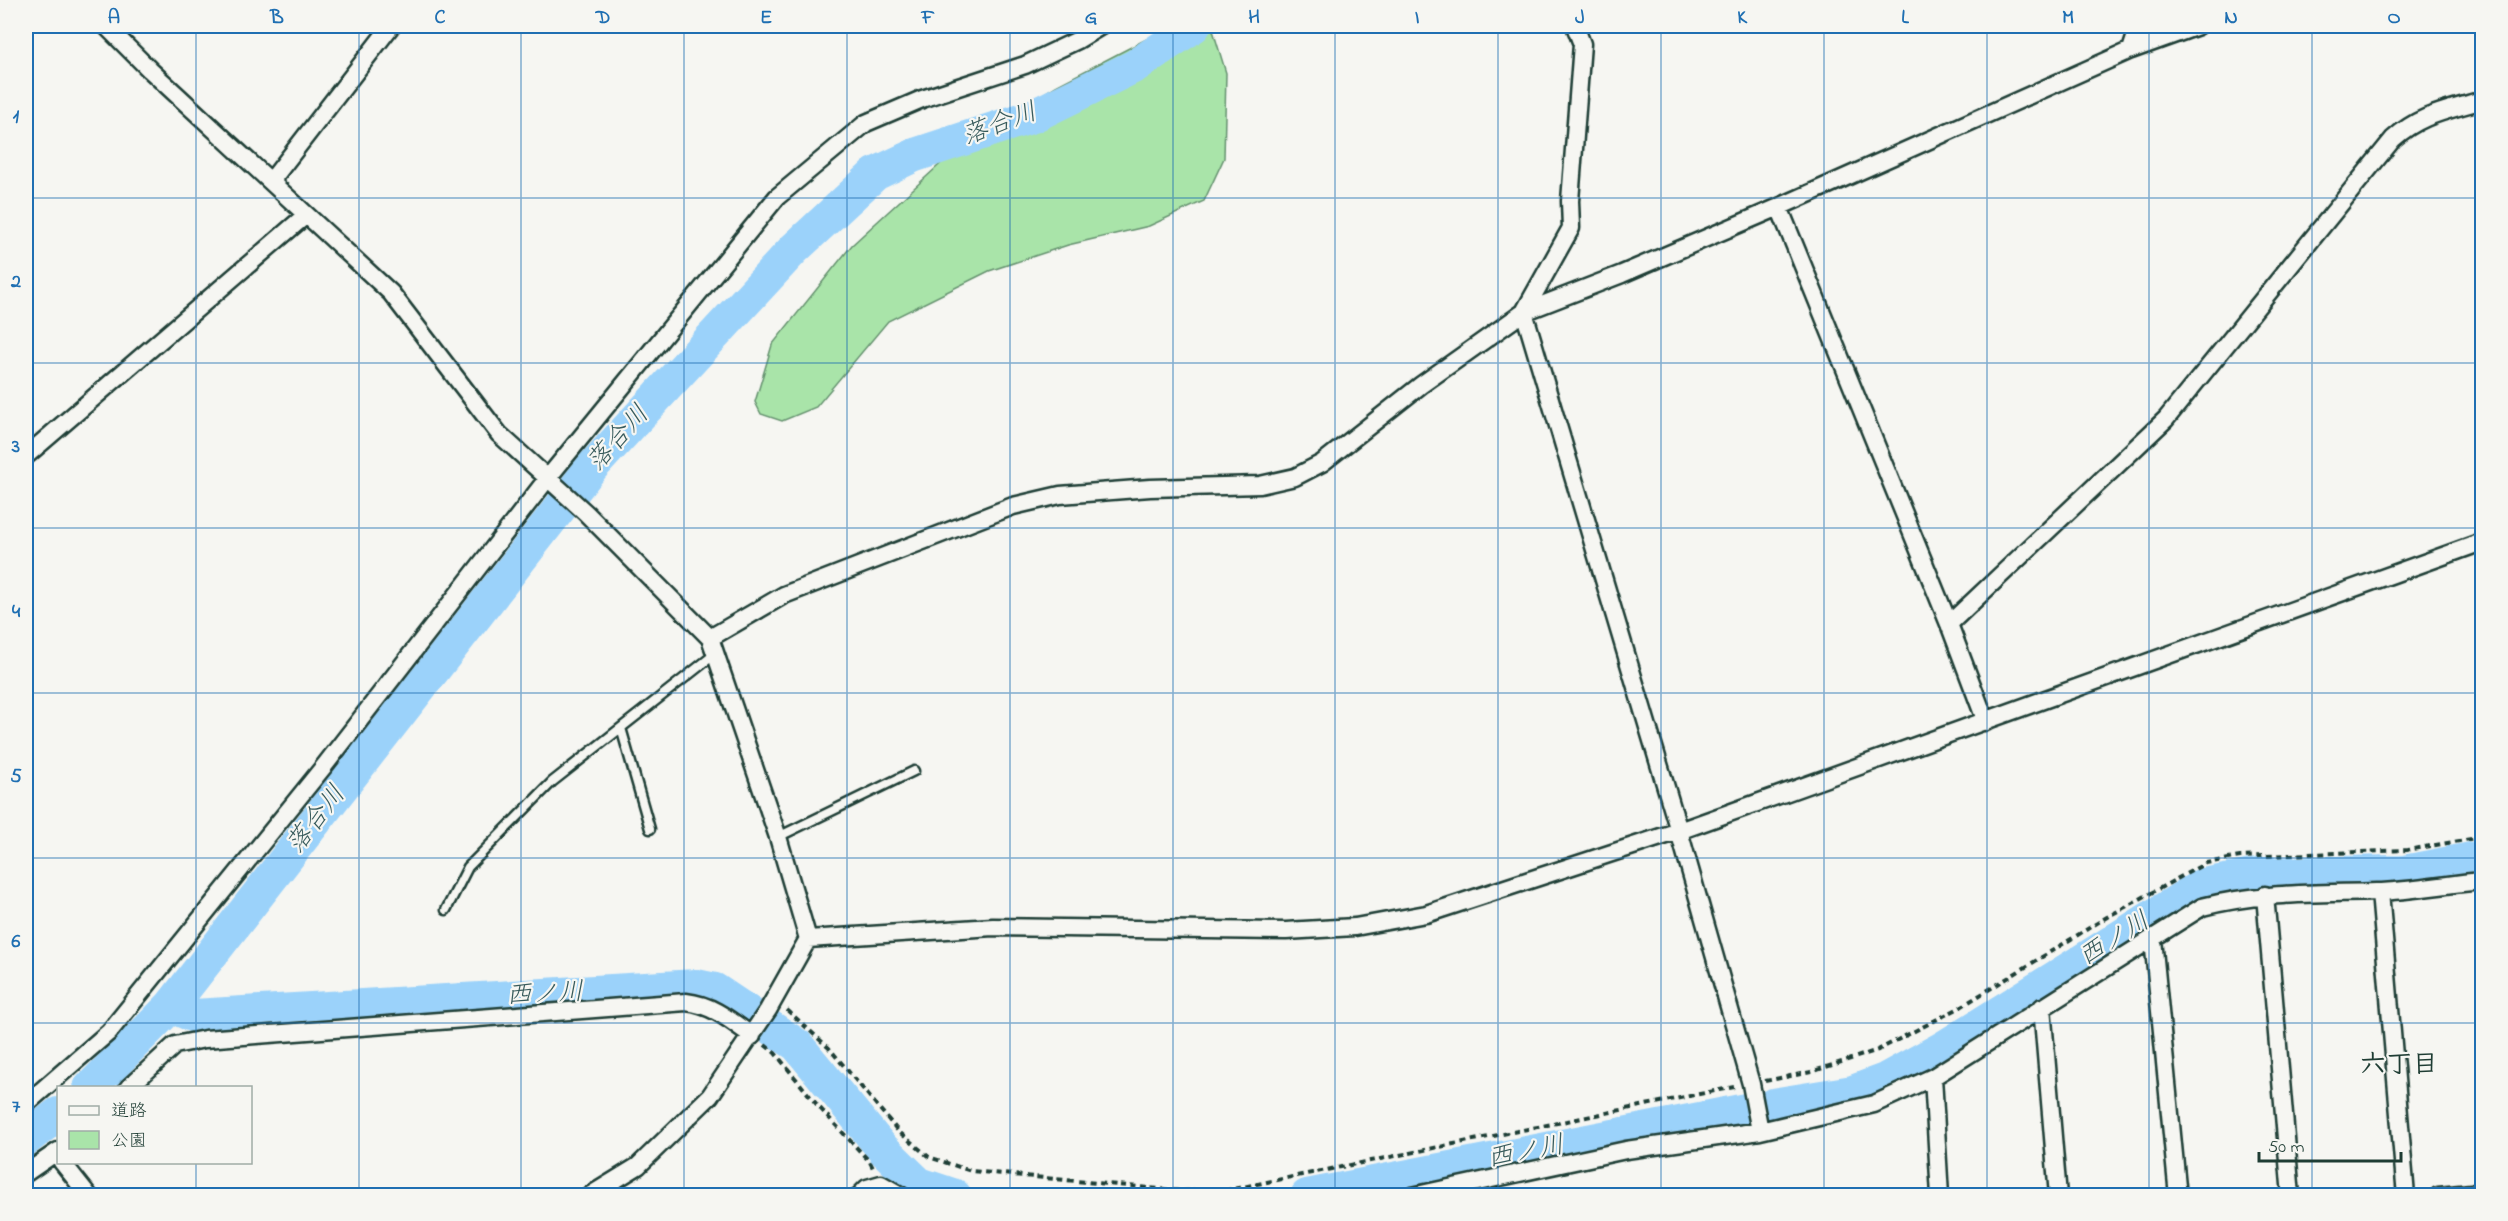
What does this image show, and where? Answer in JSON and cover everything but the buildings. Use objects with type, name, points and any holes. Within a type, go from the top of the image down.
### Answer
[{"type":"street","points":[[106,26],[391,293],[499,434],[586,513],[713,646],[778,837],[808,939],[771,1004],[710,1096],[638,1166],[589,1196]]},
{"type":"street","points":[[271,181],[391,26]]},
{"type":"street","points":[[26,1104],[108,1032],[325,765],[777,197],[866,123],[922,99],[1025,65],[1078,40],[1101,26]]},
{"type":"street","points":[[1575,26],[1582,44],[1570,201],[1571,228],[1524,312],[1679,831],[1751,1084],[1760,1131]]},
{"type":"street","points":[[2132,50],[2139,26]]},
{"type":"street","points":[[713,646],[784,595],[1013,506],[1060,495],[1150,488],[1260,485],[1295,477],[1322,463],[1421,385],[1524,312],[1622,274],[1779,207],[2132,50],[2198,26]]},
{"type":"street","points":[[1949,624],[2166,419],[2393,139],[2410,124],[2424,117],[2482,100]]},
{"type":"street","points":[[1779,207],[1949,624],[1986,723]]},
{"type":"street","points":[[26,456],[306,215]]},
{"type":"street","points":[[808,939],[993,927],[1287,931],[1355,927],[1426,914],[1679,831],[1986,723],[2482,542]]},
{"type":"street","points":[[1412,1196],[1626,1150],[1760,1131],[1874,1104],[1932,1077],[2202,907],[2235,898],[2265,895],[2380,892],[2482,881]]},
{"type":"street","points":[[2380,892],[2406,1196]]},
{"type":"street","points":[[2265,895],[2291,1196]]},
{"type":"street","points":[[2153,939],[2178,1196]]},
{"type":"street","points":[[130,1086],[175,1045],[205,1039],[686,1002],[703,1004],[754,1031]]},
{"type":"street","points":[[2042,1007],[2058,1196]]},
{"type":"street","points":[[1932,1077],[1940,1196]]},
{"type":"street","points":[[26,1173],[57,1157]]},
{"type":"street","points":[[64,1164],[89,1196]]},
{"type":"street","points":[[859,1196],[867,1188],[881,1184],[902,1196]]},
{"type":"street","points":[[2438,1196],[2482,1192]]},
{"type":"lane","points":[[446,910],[468,867],[552,782],[621,728],[713,646]]},
{"type":"lane","points":[[621,728],[650,829]]},
{"type":"lane","points":[[778,837],[914,771]]},
{"type":"path","points":[[771,1004],[830,1048],[898,1131],[929,1157],[970,1171],[1180,1191],[1228,1190],[1811,1072],[1878,1050],[1959,1008],[2107,917],[2206,863],[2240,857],[2407,850],[2482,837]]},
{"type":"path","points":[[754,1031],[818,1106],[870,1162],[881,1184]]},
{"type":"green space","points":[[1212,27],[1226,73],[1224,158],[1204,201],[1149,226],[1068,245],[989,271],[888,321],[816,407],[782,421],[761,414],[755,402],[772,345],[852,245],[962,144],[1056,86],[1158,33]]},
{"type":"waterway","name":"落合川","points":[[92,1086],[171,1006],[592,467],[794,249],[875,174],[915,155],[1033,116],[1135,66],[1194,26]]},
{"type":"waterway","name":"西ノ川","points":[[1773,1105],[1853,1092],[1885,1080],[1943,1048],[2203,885],[2263,874],[2404,872],[2482,857]]},
{"type":"waterway","name":"西ノ川","points":[[171,1006],[194,1016],[696,986],[715,990],[797,1045],[883,1149],[919,1184],[955,1196]]},
{"type":"waterway","name":"西ノ川","points":[[1307,1196],[1746,1110]]},
{"type":"waterway","name":"西ノ川","points":[[26,1139],[57,1115]]},
{"type":"district","name":"六丁目","points":[[2399,1066]]}]
